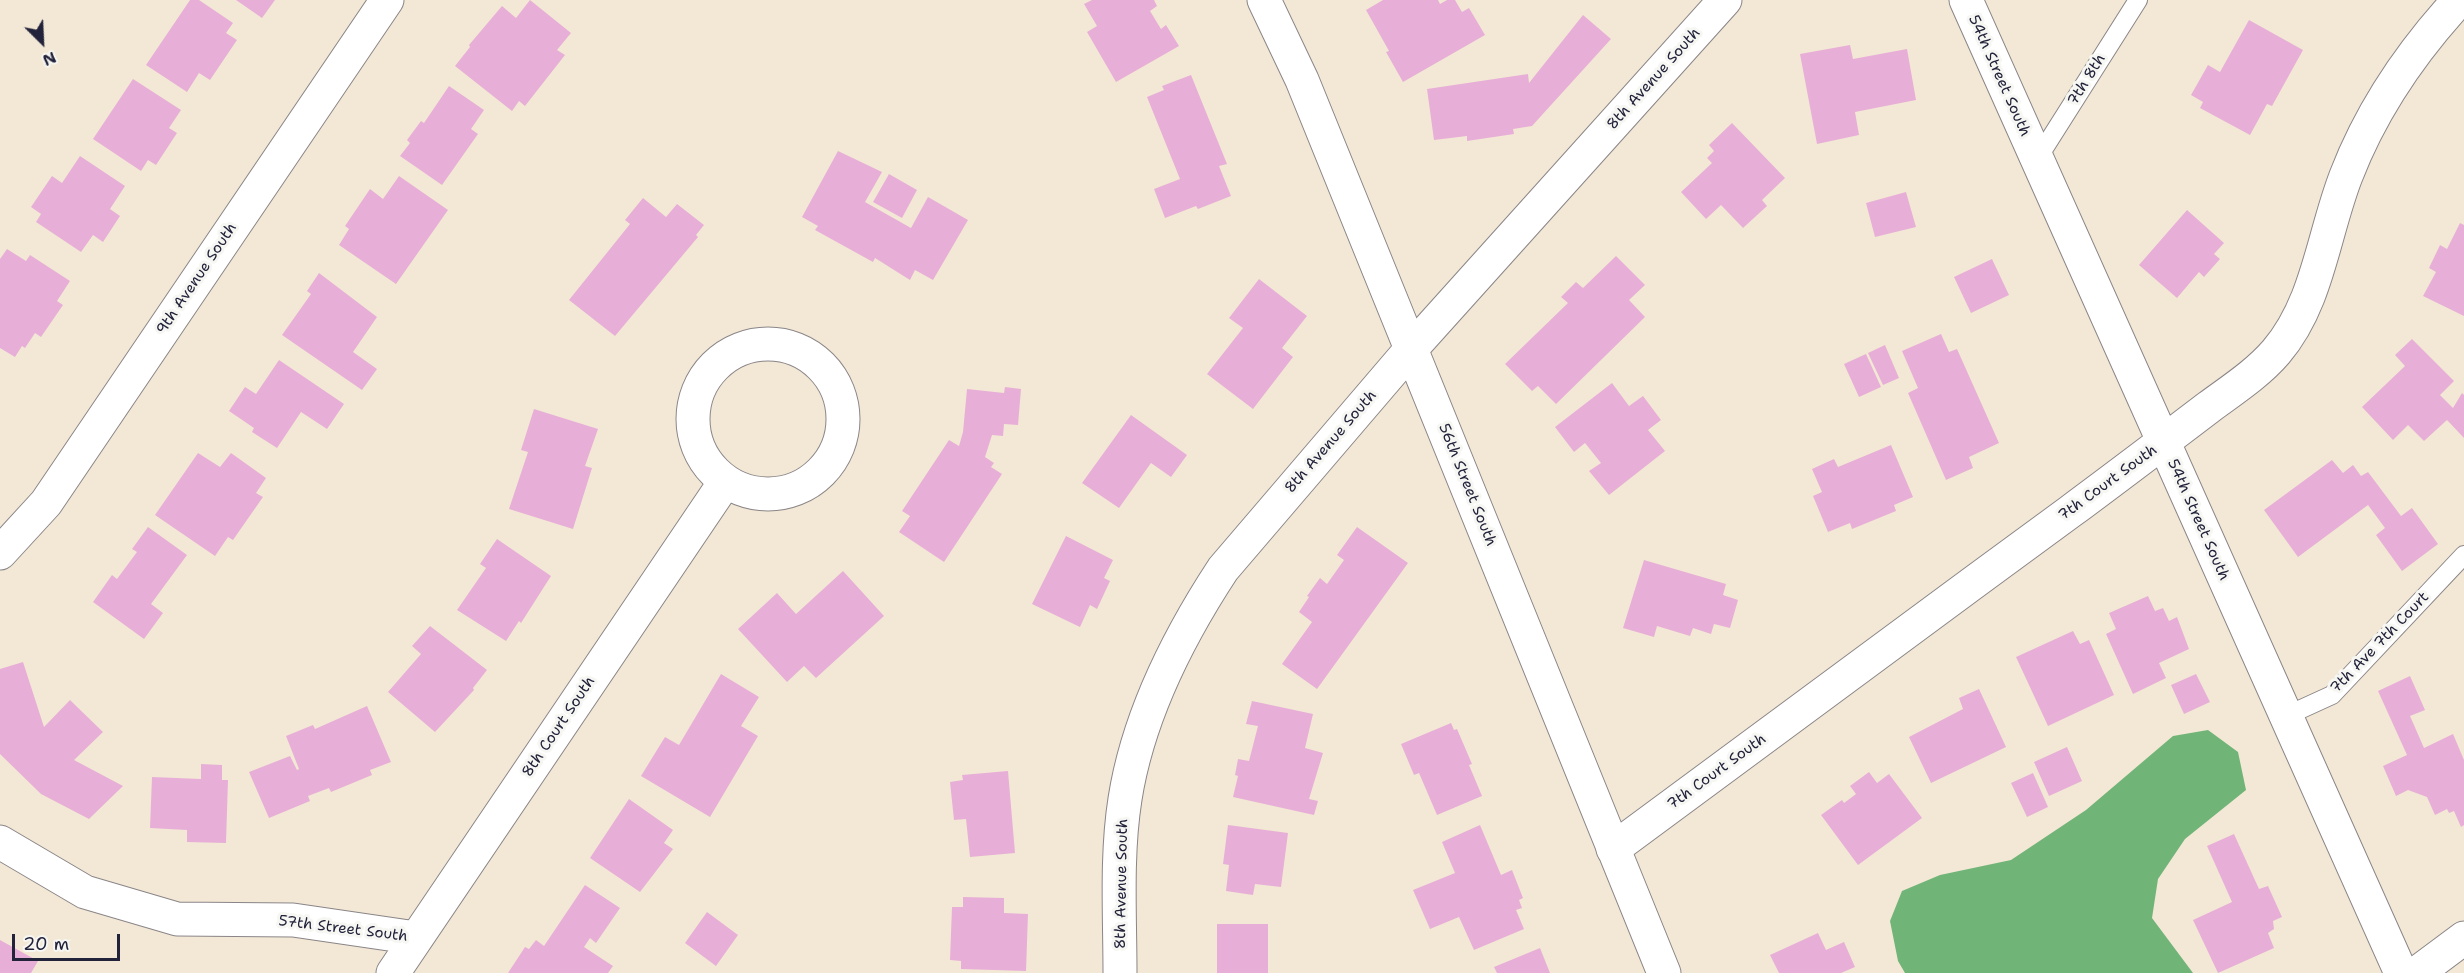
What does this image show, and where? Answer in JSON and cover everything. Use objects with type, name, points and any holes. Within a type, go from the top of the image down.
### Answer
[{"type":"street","name":"9th Avenue South","points":[[0,553],[46,503],[387,0]]},
{"type":"street","name":"56th Street South","points":[[1264,0],[1302,80],[1664,973]]},
{"type":"street","name":"8th Avenue South","points":[[1120,973],[1121,839],[1132,761],[1144,721],[1179,642],[1224,569],[1412,348],[1725,0]]},
{"type":"street","name":"54th Street South","points":[[1966,0],[2401,973]]},
{"type":"street","name":"7th Court South","points":[[1613,849],[2259,370],[2287,339],[2299,319],[2347,174],[2365,134],[2413,55],[2459,0]]},
{"type":"street","points":[[764,343],[783,344],[817,361],[830,375],[839,392],[843,411],[843,429],[838,448],[828,464],[814,478],[798,488],[780,493],[761,495],[725,482],[711,470],[700,454],[693,436],[694,399],[702,381],[713,366],[728,354],[745,346],[764,343]]},
{"type":"street","name":"8th Court South","points":[[393,973],[725,482]]},
{"type":"street","name":"57th Street South","points":[[0,842],[85,892],[177,919],[292,920],[416,938]]},
{"type":"street","points":[[2417,973],[2464,938]]},
{"type":"lane","name":"7th 8th","points":[[2036,160],[2138,0]]},
{"type":"lane","name":"7th Ave 7th Court","points":[[2286,716],[2332,694],[2464,555]]},
{"type":"green space","points":[[2208,730],[2238,752],[2246,790],[2185,839],[2158,879],[2152,918],[2193,973],[1905,973],[1898,961],[1890,921],[1902,891],[1940,875],[2011,860],[2086,810],[2173,736]]},
{"type":"building","points":[[190,0],[199,0],[233,23],[226,33],[237,40],[210,80],[199,73],[187,92],[146,65]]},
{"type":"building","points":[[236,0],[275,0],[262,18]]},
{"type":"building","points":[[530,0],[571,33],[557,50],[565,55],[525,106],[519,101],[512,111],[455,66],[470,47],[469,45],[502,6],[516,18]]},
{"type":"building","points":[[1092,0],[1154,0],[1157,6],[1150,11],[1161,29],[1166,25],[1179,46],[1116,82],[1087,32],[1097,26],[1084,4]]},
{"type":"building","points":[[1383,0],[1438,0],[1440,4],[1447,0],[1455,0],[1462,12],[1469,8],[1485,35],[1403,82],[1366,10]]},
{"type":"building","points":[[1583,15],[1611,39],[1532,126],[1513,129],[1514,134],[1467,141],[1467,136],[1434,140],[1427,89],[1528,74],[1529,83]]},
{"type":"building","points":[[2249,20],[2303,50],[2272,106],[2267,104],[2250,135],[2200,108],[2203,102],[2191,95],[2208,65],[2220,72]]},
{"type":"building","points":[[1850,45],[1853,59],[1907,49],[1916,100],[1855,112],[1859,135],[1817,144],[1800,54]]},
{"type":"building","points":[[1191,75],[1227,164],[1219,166],[1231,196],[1198,209],[1196,206],[1165,218],[1154,189],[1180,179],[1147,97],[1164,90],[1162,86]]},
{"type":"building","points":[[133,79],[181,110],[169,128],[177,133],[156,165],[148,160],[141,171],[93,139]]},
{"type":"building","points":[[449,86],[484,110],[471,129],[478,134],[442,185],[400,156],[410,143],[407,140],[421,121],[424,123]]},
{"type":"building","points":[[1732,123],[1785,178],[1762,200],[1767,206],[1743,228],[1721,205],[1706,219],[1681,192],[1712,163],[1707,158],[1714,151],[1709,145]]},
{"type":"building","points":[[838,151],[882,172],[865,202],[911,228],[928,197],[968,220],[933,280],[915,270],[910,280],[875,258],[873,262],[815,230],[818,226],[802,217]]},
{"type":"building","points":[[80,156],[125,186],[110,209],[120,216],[103,242],[93,235],[81,252],[36,222],[41,214],[31,207],[52,176],[62,183]]},
{"type":"building","points":[[889,174],[917,190],[902,218],[873,202]]},
{"type":"building","points":[[399,176],[448,210],[396,284],[339,245],[349,229],[345,226],[370,189],[383,199]]},
{"type":"building","points":[[1906,192],[1916,227],[1875,237],[1866,203]]},
{"type":"building","points":[[643,198],[666,217],[677,204],[704,225],[696,235],[698,237],[615,336],[569,300],[630,224],[625,220]]},
{"type":"building","points":[[2187,210],[2224,243],[2214,254],[2220,259],[2204,277],[2199,272],[2177,298],[2139,265]]},
{"type":"building","points":[[2460,223],[2464,225],[2464,316],[2423,296],[2436,272],[2429,268],[2440,245],[2447,249]]},
{"type":"building","points":[[7,249],[26,261],[30,255],[70,281],[57,301],[63,305],[41,337],[35,333],[25,348],[22,346],[15,357],[0,348],[0,259]]},
{"type":"building","points":[[1616,256],[1645,285],[1629,300],[1645,317],[1556,404],[1538,386],[1532,391],[1505,364],[1568,303],[1561,297],[1576,282],[1583,288]]},
{"type":"building","points":[[1992,259],[2009,295],[1971,313],[1954,277]]},
{"type":"building","points":[[319,273],[377,317],[353,352],[377,369],[362,390],[282,335],[311,294],[307,291]]},
{"type":"building","points":[[1259,279],[1307,316],[1282,348],[1293,357],[1253,409],[1207,374],[1243,328],[1229,318]]},
{"type":"building","points":[[1941,334],[1949,352],[1957,349],[1999,443],[1969,457],[1973,468],[1946,480],[1908,393],[1918,388],[1902,351]]},
{"type":"building","points":[[2412,339],[2454,381],[2440,395],[2453,408],[2462,393],[2464,395],[2464,438],[2447,420],[2424,441],[2408,425],[2393,440],[2362,407],[2405,366],[2395,355]]},
{"type":"building","points":[[1885,345],[1899,378],[1883,385],[1868,353]]},
{"type":"building","points":[[1866,354],[1881,387],[1859,397],[1844,364]]},
{"type":"building","points":[[279,360],[344,404],[327,429],[301,412],[277,448],[252,432],[254,428],[229,411],[245,387],[256,394]]},
{"type":"building","points":[[1612,383],[1629,406],[1643,396],[1661,420],[1648,430],[1665,451],[1609,495],[1589,471],[1601,463],[1585,443],[1574,452],[1555,427]]},
{"type":"building","points":[[1005,387],[1021,389],[1018,425],[1004,424],[1003,436],[992,435],[985,457],[994,463],[991,467],[1002,474],[944,562],[899,532],[910,516],[902,511],[949,440],[959,446],[963,432],[967,389],[1004,393]]},
{"type":"building","points":[[534,409],[598,429],[585,466],[592,468],[573,529],[509,509],[528,452],[521,450]]},
{"type":"building","points":[[1131,415],[1187,455],[1171,477],[1151,463],[1119,508],[1082,483]]},
{"type":"building","points":[[1891,445],[1913,497],[1894,505],[1896,511],[1852,529],[1850,523],[1828,532],[1813,496],[1822,492],[1812,469],[1834,459],[1838,467]]},
{"type":"building","points":[[198,453],[220,467],[231,453],[266,478],[256,493],[263,497],[233,540],[228,537],[215,556],[155,515]]},
{"type":"building","points":[[2332,460],[2343,473],[2353,465],[2361,476],[2368,472],[2401,516],[2412,508],[2438,544],[2402,571],[2376,535],[2385,528],[2368,505],[2298,557],[2264,510]]},
{"type":"building","points":[[148,527],[187,555],[151,604],[163,613],[144,639],[93,602],[112,575],[117,579],[137,552],[132,549]]},
{"type":"building","points":[[1357,527],[1408,563],[1317,689],[1282,664],[1312,622],[1299,612],[1309,597],[1307,596],[1320,578],[1327,584],[1344,560],[1337,555]]},
{"type":"building","points":[[1066,536],[1113,560],[1104,578],[1110,581],[1097,609],[1090,605],[1080,627],[1032,604]]},
{"type":"building","points":[[497,539],[551,576],[521,623],[519,621],[506,641],[457,610],[486,568],[480,564]]},
{"type":"building","points":[[1644,560],[1726,584],[1723,595],[1738,600],[1730,628],[1714,624],[1711,634],[1693,628],[1690,636],[1657,626],[1654,637],[1623,628]]},
{"type":"building","points":[[843,571],[884,616],[816,678],[804,666],[787,682],[738,629],[777,593],[796,614]]},
{"type":"building","points":[[2148,596],[2155,611],[2163,608],[2169,621],[2177,617],[2189,649],[2159,663],[2166,678],[2133,694],[2106,634],[2116,629],[2109,613]]},
{"type":"building","points":[[430,626],[487,670],[473,688],[474,690],[435,732],[388,692],[421,654],[412,646]]},
{"type":"building","points":[[2073,631],[2080,644],[2089,640],[2114,695],[2048,726],[2016,657]]},
{"type":"building","points":[[23,662],[44,727],[70,700],[103,732],[74,760],[123,786],[89,819],[41,794],[0,754],[0,669]]},
{"type":"building","points":[[721,674],[759,697],[741,726],[758,736],[710,817],[641,776],[665,737],[679,745]]},
{"type":"building","points":[[2196,674],[2210,702],[2184,714],[2171,685]]},
{"type":"building","points":[[2410,676],[2425,710],[2410,716],[2424,748],[2453,734],[2464,760],[2464,825],[2461,827],[2454,811],[2449,813],[2447,809],[2435,815],[2427,797],[2408,790],[2396,796],[2383,766],[2407,755],[2378,691]]},
{"type":"building","points":[[1979,689],[2006,747],[1931,783],[1909,737],[1963,709],[1959,698]]},
{"type":"building","points":[[1252,701],[1313,714],[1305,748],[1323,753],[1309,799],[1318,801],[1314,815],[1233,797],[1238,776],[1235,775],[1238,759],[1249,761],[1258,726],[1246,724]]},
{"type":"building","points":[[367,706],[391,762],[370,770],[372,775],[331,792],[329,788],[308,796],[310,801],[269,818],[249,772],[290,756],[297,770],[299,769],[286,736],[313,725],[315,729]]},
{"type":"building","points":[[1451,723],[1454,730],[1457,729],[1472,764],[1469,765],[1482,796],[1437,815],[1419,773],[1414,775],[1401,744]]},
{"type":"building","points":[[2067,747],[2082,781],[2049,796],[2034,762]]},
{"type":"building","points":[[201,764],[222,765],[222,780],[228,780],[226,843],[187,842],[187,830],[150,828],[152,777],[201,779]]},
{"type":"building","points":[[1008,771],[1015,853],[970,857],[966,819],[954,820],[950,782],[963,780],[962,775]]},
{"type":"building","points":[[1869,772],[1877,783],[1889,774],[1922,818],[1858,865],[1821,815],[1842,800],[1844,803],[1856,794],[1850,786]]},
{"type":"building","points":[[2033,773],[2048,807],[2027,817],[2011,783]]},
{"type":"building","points":[[629,799],[673,830],[664,843],[673,849],[640,892],[590,858]]},
{"type":"building","points":[[1228,825],[1288,833],[1281,887],[1255,884],[1253,895],[1226,891],[1229,865],[1223,864]]},
{"type":"building","points":[[1480,825],[1501,875],[1512,870],[1523,898],[1519,900],[1522,908],[1516,910],[1524,929],[1474,950],[1459,917],[1430,929],[1413,890],[1455,873],[1442,842]]},
{"type":"building","points":[[2234,834],[2259,889],[2268,886],[2282,917],[2273,921],[2274,929],[2268,933],[2274,948],[2218,973],[2193,920],[2232,902],[2207,846]]},
{"type":"building","points":[[585,885],[620,908],[596,943],[590,938],[584,947],[613,966],[608,973],[508,973],[525,947],[529,949],[536,940],[544,946]]},
{"type":"building","points":[[963,897],[1004,898],[1004,913],[1028,914],[1026,971],[961,969],[961,961],[950,960],[952,907],[963,907]]},
{"type":"building","points":[[707,912],[738,935],[716,966],[685,943]]},
{"type":"building","points":[[1217,924],[1268,924],[1268,973],[1217,973]]},
{"type":"building","points":[[1818,933],[1826,950],[1844,942],[1855,967],[1841,973],[1779,973],[1770,955]]},
{"type":"building","points":[[0,940],[38,961],[31,973],[0,973]]},
{"type":"building","points":[[1540,948],[1550,973],[1497,973],[1494,967]]}]
